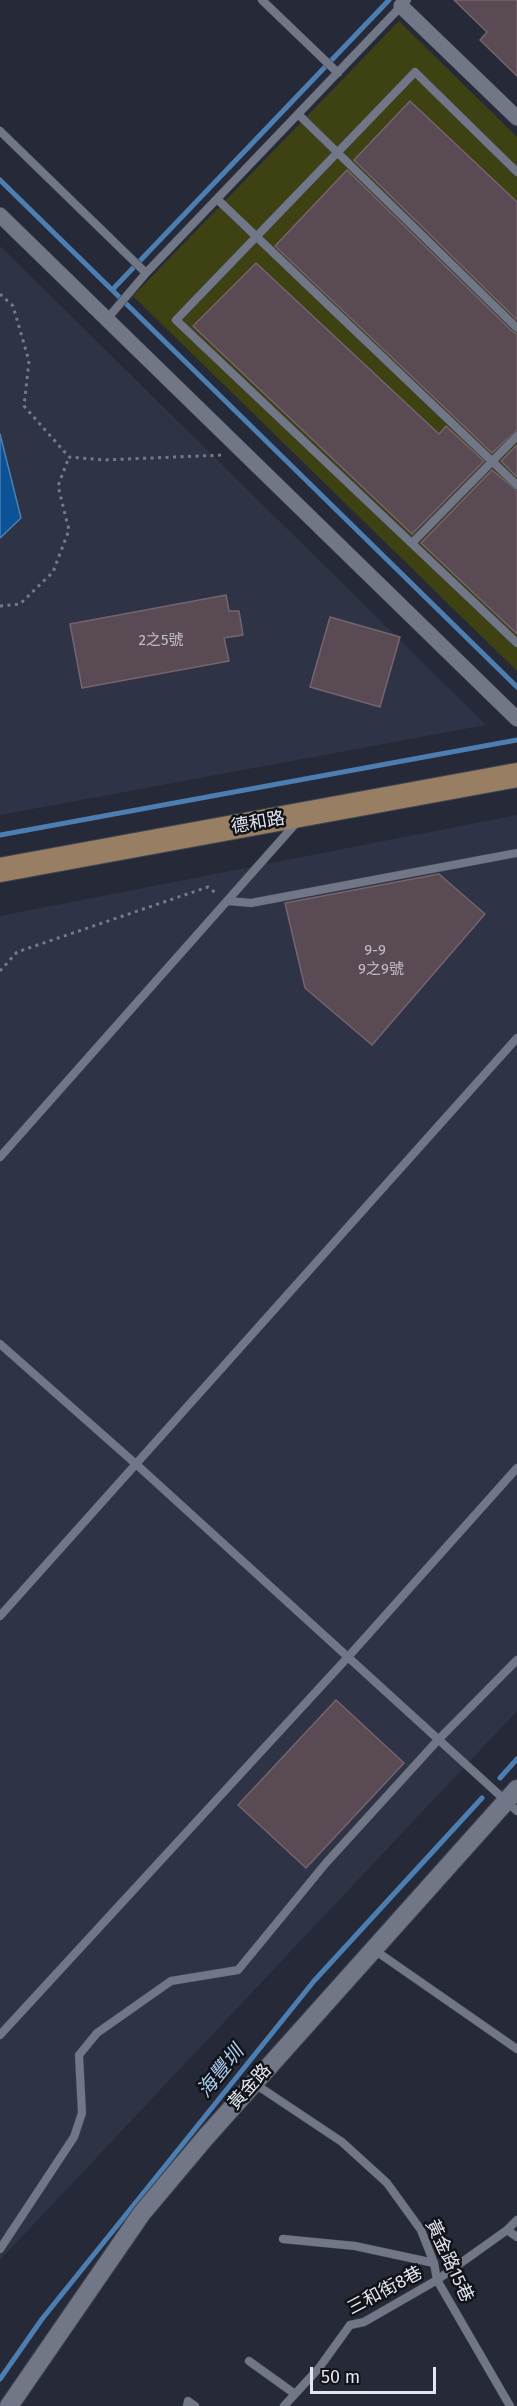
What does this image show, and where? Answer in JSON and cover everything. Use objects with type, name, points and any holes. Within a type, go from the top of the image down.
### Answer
[{"type":"main road","name":"德和路","points":[[0,870],[517,775]]},
{"type":"street","points":[[404,3],[517,118]]},
{"type":"street","points":[[0,215],[517,719]]},
{"type":"street","name":"黃金路","points":[[9,2406],[142,2213],[253,2083],[373,1949],[513,1800]]},
{"type":"lane","points":[[262,0],[338,73]]},
{"type":"lane","points":[[107,319],[146,273],[404,3]]},
{"type":"lane","points":[[517,172],[415,72],[176,320],[517,643]]},
{"type":"lane","points":[[298,114],[517,328]]},
{"type":"lane","points":[[0,131],[146,273]]},
{"type":"lane","points":[[217,199],[517,485]]},
{"type":"lane","points":[[412,543],[517,436]]},
{"type":"lane","points":[[0,1157],[304,814]]},
{"type":"lane","points":[[228,901],[250,903],[517,853]]},
{"type":"lane","points":[[0,1616],[517,1038]]},
{"type":"lane","points":[[0,1344],[137,1465],[438,1740],[513,1800]]},
{"type":"lane","points":[[0,2035],[348,1657],[517,1468]]},
{"type":"lane","points":[[0,2249],[74,2137],[82,2113],[80,2055],[97,2033],[171,1981],[238,1970],[327,1863],[438,1740],[517,1660]]},
{"type":"lane","points":[[373,1949],[517,2049]]},
{"type":"lane","name":"黃金路15巷","points":[[253,2083],[342,2142],[387,2184],[421,2230],[438,2280],[510,2406]]},
{"type":"lane","name":"三和街8巷","points":[[284,2406],[319,2368],[350,2325],[364,2322],[438,2280],[507,2230],[517,2220]]},
{"type":"lane","points":[[507,2230],[517,2237]]},
{"type":"lane","points":[[283,2239],[355,2246],[434,2263]]},
{"type":"lane","points":[[249,2361],[295,2394]]},
{"type":"lane","points":[[187,2406],[188,2402],[195,2406]]},
{"type":"path","points":[[0,294],[13,306],[29,361],[24,406],[69,457],[104,460],[246,454]]},
{"type":"path","points":[[0,606],[20,603],[53,572],[69,530],[58,486],[69,457]]},
{"type":"path","points":[[0,971],[16,952],[208,887],[228,901]]},
{"type":"shaded area","points":[[0,246],[340,581],[486,725],[0,815]]},
{"type":"shaded area","points":[[517,815],[517,1711],[0,2260],[0,916]]},
{"type":"green space","points":[[399,21],[517,137],[517,671],[133,296]]},
{"type":"water","points":[[0,434],[21,518],[0,538]]},
{"type":"building","points":[[454,0],[517,0],[517,76],[480,40],[487,32]]},
{"type":"building","points":[[410,101],[517,202],[517,320],[354,160]]},
{"type":"building","points":[[347,170],[517,334],[517,430],[492,453],[275,246]]},
{"type":"building","points":[[256,263],[439,434],[446,426],[484,461],[412,534],[193,326]]},
{"type":"building","points":[[517,445],[517,477],[501,461]]},
{"type":"building","points":[[492,470],[517,491],[517,634],[421,543]]},
{"type":"building","points":[[226,595],[229,611],[239,611],[243,635],[224,638],[229,661],[82,688],[70,624]]},
{"type":"building","points":[[330,617],[400,637],[380,707],[310,687]]},
{"type":"building","points":[[439,874],[485,914],[372,1045],[305,988],[285,903]]},
{"type":"building","points":[[336,1700],[404,1763],[306,1868],[238,1805]]},
{"type":"waterway","points":[[113,289],[389,0]]},
{"type":"waterway","points":[[0,180],[517,687]]},
{"type":"waterway","points":[[0,835],[517,740]]},
{"type":"waterway","name":"海豐圳","points":[[500,1778],[517,1759]]},
{"type":"waterway","name":"海豐圳","points":[[0,2379],[42,2319],[314,1981],[482,1798]]}]
